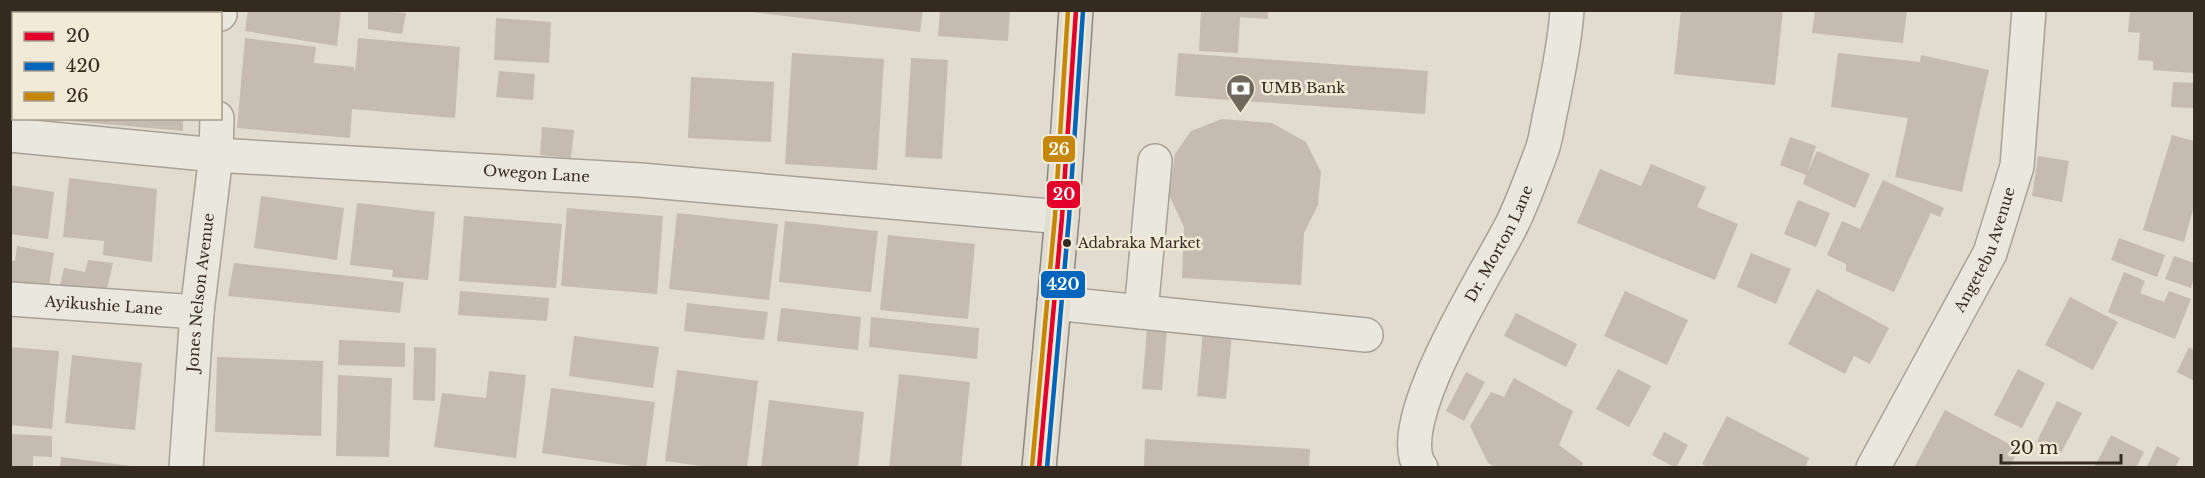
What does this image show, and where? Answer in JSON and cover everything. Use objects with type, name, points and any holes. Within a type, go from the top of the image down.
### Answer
[{"type":"main road","points":[[1039,468],[1062,217],[1076,10]]},
{"type":"street","name":"Dr. Morton Lane","points":[[1421,468],[1416,461],[1417,427],[1426,390],[1469,298],[1513,222],[1543,147],[1566,39],[1567,10]]},
{"type":"street","name":"Angetebu Avenue","points":[[1873,468],[1990,253],[2017,166],[2029,10]]},
{"type":"street","name":"Jones Nelson Avenue","points":[[186,468],[197,312],[216,155],[217,120]]},
{"type":"street","name":"Owegon Lane","points":[[10,135],[216,155],[640,180],[1062,217]]},
{"type":"street","points":[[1142,312],[1155,161]]},
{"type":"street","name":"Ayikushie Lane","points":[[10,299],[197,312]]},
{"type":"street","points":[[1054,303],[1366,335]]},
{"type":"building","points":[[10,10],[73,10],[73,12],[12,12],[10,14]]},
{"type":"building","points":[[82,10],[190,10],[190,12],[82,12]]},
{"type":"building","points":[[248,10],[341,10],[337,46],[245,31]]},
{"type":"building","points":[[368,10],[406,13],[402,34],[368,29]]},
{"type":"building","points":[[735,10],[923,10],[920,32]]},
{"type":"building","points":[[940,10],[1010,10],[1008,41],[938,36]]},
{"type":"building","points":[[1201,10],[1268,10],[1268,19],[1240,17],[1238,53],[1199,51]]},
{"type":"building","points":[[1681,10],[1783,10],[1775,85],[1674,74]]},
{"type":"building","points":[[1815,10],[1907,10],[1903,43],[1812,33]]},
{"type":"building","points":[[2130,10],[2194,10],[2194,73],[2153,70],[2153,61],[2138,60],[2140,33],[2128,32]]},
{"type":"building","points":[[496,18],[551,22],[549,63],[494,60]]},
{"type":"building","points":[[10,23],[12,23],[12,104],[10,104]]},
{"type":"building","points":[[245,38],[316,47],[314,63],[354,67],[355,74],[358,38],[460,47],[455,118],[352,109],[350,138],[237,128]]},
{"type":"building","points":[[792,53],[884,59],[877,170],[785,164]]},
{"type":"building","points":[[1178,53],[1428,71],[1425,114],[1175,96]]},
{"type":"building","points":[[1838,53],[1920,62],[1921,55],[1989,70],[1962,192],[1895,177],[1908,118],[1831,107]]},
{"type":"building","points":[[911,58],[948,60],[942,159],[905,157]]},
{"type":"building","points":[[499,71],[535,74],[533,100],[496,97]]},
{"type":"building","points":[[691,77],[774,82],[771,142],[688,138]]},
{"type":"building","points":[[2173,82],[2194,83],[2194,108],[2171,107]]},
{"type":"building","points":[[1222,119],[1272,123],[1306,142],[1321,172],[1318,205],[1304,233],[1301,285],[1182,278],[1184,227],[1169,195],[1175,154],[1191,131]]},
{"type":"building","points":[[183,120],[183,131],[71,121]]},
{"type":"building","points":[[542,127],[574,130],[571,158],[540,155]]},
{"type":"building","points":[[2172,135],[2194,141],[2194,206],[2184,242],[2143,230]]},
{"type":"building","points":[[1790,137],[1816,146],[1807,173],[1817,151],[1870,174],[1855,208],[1803,184],[1806,175],[1780,165]]},
{"type":"building","points":[[2038,156],[2069,161],[2062,202],[2032,196]]},
{"type":"building","points":[[1651,164],[1706,187],[1697,207],[1738,224],[1715,280],[1577,223],[1600,169],[1641,186]]},
{"type":"building","points":[[69,178],[157,189],[152,262],[103,255],[104,241],[63,237]]},
{"type":"building","points":[[1883,180],[1944,208],[1940,217],[1931,213],[1894,292],[1846,271],[1846,264],[1827,255],[1842,221],[1860,229]]},
{"type":"building","points":[[10,185],[54,192],[48,239],[10,234]]},
{"type":"building","points":[[261,196],[344,208],[337,260],[254,248]]},
{"type":"building","points":[[1798,200],[1830,213],[1816,247],[1784,234]]},
{"type":"building","points":[[357,203],[435,212],[428,280],[392,277],[393,270],[350,265]]},
{"type":"building","points":[[567,208],[663,216],[657,294],[561,286]]},
{"type":"building","points":[[677,213],[778,224],[769,300],[669,289]]},
{"type":"building","points":[[464,216],[562,224],[556,288],[459,281]]},
{"type":"building","points":[[785,221],[878,231],[871,292],[779,282]]},
{"type":"building","points":[[888,235],[975,244],[968,319],[880,310]]},
{"type":"building","points":[[2119,238],[2165,255],[2157,277],[2111,260]]},
{"type":"building","points":[[17,246],[54,253],[49,286],[10,283],[10,260],[15,261]]},
{"type":"building","points":[[1751,253],[1791,269],[1776,304],[1737,287]]},
{"type":"building","points":[[2174,256],[2194,263],[2191,288],[2165,279]]},
{"type":"building","points":[[88,260],[113,263],[106,293],[60,286],[64,268],[85,272]]},
{"type":"building","points":[[234,263],[404,282],[400,313],[228,296]]},
{"type":"building","points":[[2124,272],[2145,281],[2140,293],[2164,302],[2169,291],[2191,299],[2175,339],[2108,312]]},
{"type":"building","points":[[1817,289],[1889,328],[1870,364],[1854,356],[1845,374],[1788,344]]},
{"type":"building","points":[[460,291],[549,298],[547,321],[458,315]]},
{"type":"building","points":[[1625,291],[1688,320],[1667,365],[1604,336]]},
{"type":"building","points":[[2070,297],[2118,322],[2093,370],[2045,345]]},
{"type":"building","points":[[687,303],[768,312],[764,340],[684,331]]},
{"type":"building","points":[[781,308],[861,317],[858,350],[777,341]]},
{"type":"building","points":[[1516,313],[1577,344],[1566,367],[1504,336]]},
{"type":"building","points":[[871,317],[979,328],[977,359],[869,347]]},
{"type":"building","points":[[1147,329],[1167,330],[1162,390],[1142,389]]},
{"type":"building","points":[[1203,331],[1232,333],[1226,399],[1197,396]]},
{"type":"building","points":[[574,336],[659,347],[653,388],[569,376]]},
{"type":"building","points":[[339,340],[405,343],[405,367],[338,365]]},
{"type":"building","points":[[10,347],[59,351],[52,429],[10,425]]},
{"type":"building","points":[[414,347],[436,348],[435,401],[413,400]]},
{"type":"building","points":[[2189,347],[2194,350],[2194,381],[2177,372]]},
{"type":"building","points":[[72,355],[142,363],[135,430],[65,423]]},
{"type":"building","points":[[217,357],[323,361],[321,436],[215,432]]},
{"type":"building","points":[[1618,369],[1651,386],[1629,427],[1596,409]]},
{"type":"building","points":[[2018,369],[2045,383],[2022,428],[1994,415]]},
{"type":"building","points":[[677,370],[758,381],[747,468],[715,468],[665,461]]},
{"type":"building","points":[[489,371],[526,375],[516,458],[434,447],[442,393],[486,398]]},
{"type":"building","points":[[1466,372],[1485,382],[1464,421],[1446,411]]},
{"type":"building","points":[[899,374],[970,382],[961,468],[889,468]]},
{"type":"building","points":[[338,375],[392,378],[389,457],[336,456]]},
{"type":"building","points":[[1514,378],[1573,411],[1559,445],[1583,463],[1580,468],[1497,468],[1488,463],[1470,426],[1491,392],[1504,397]]},
{"type":"building","points":[[551,388],[655,402],[646,468],[542,453]]},
{"type":"building","points":[[769,400],[864,412],[858,468],[761,468]]},
{"type":"building","points":[[2057,401],[2082,413],[2061,453],[2037,441]]},
{"type":"building","points":[[1945,410],[2019,449],[2009,468],[1914,468]]},
{"type":"building","points":[[1727,416],[1809,458],[1805,468],[1710,468],[1702,464]]},
{"type":"building","points":[[1664,432],[1688,445],[1676,468],[1652,455]]},
{"type":"building","points":[[10,434],[52,436],[52,457],[33,456],[33,468],[10,468]]},
{"type":"building","points":[[2111,435],[2144,452],[2136,468],[2094,468]]},
{"type":"building","points":[[1145,439],[1310,449],[1309,468],[1144,468]]},
{"type":"building","points":[[2157,446],[2180,458],[2175,468],[2146,468]]},
{"type":"building","points":[[61,457],[131,466],[131,468],[60,468]]},
{"type":"transit line","name":"26","points":[[1032,467],[1055,216],[1068,10]]},
{"type":"transit line","name":"20","points":[[1039,468],[1062,217],[1076,10]]},
{"type":"transit line","name":"420","points":[[1047,468],[1069,218],[1083,11]]},
{"type":"place","name":"UMB Bank","points":[[1240,114]]},
{"type":"place","name":"Adabraka Market","points":[[1067,243]]}]
